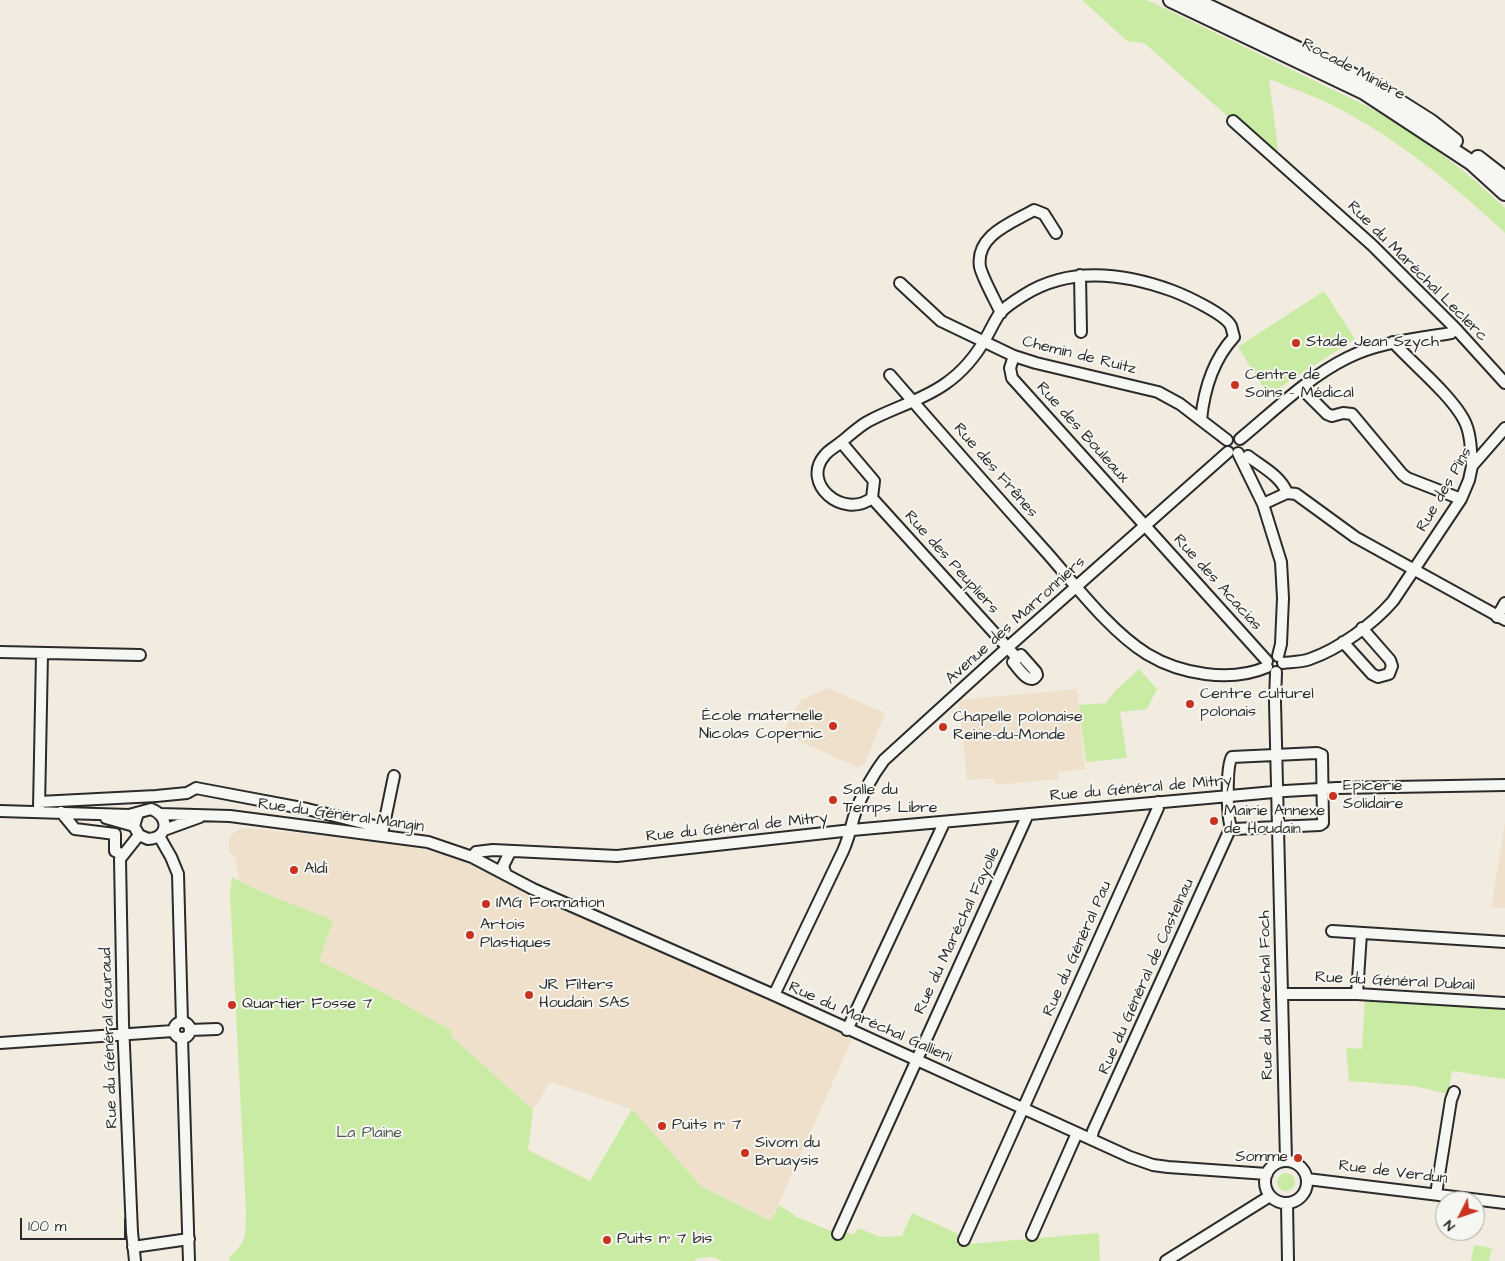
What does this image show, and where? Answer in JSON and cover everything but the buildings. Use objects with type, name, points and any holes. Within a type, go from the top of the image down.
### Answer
[{"type":"highway","name":"Rocade Minière","points":[[1171,0],[1364,92],[1472,163],[1505,193]]},
{"type":"highway","name":"Rocade Minière","points":[[1194,0],[1320,59],[1393,98],[1431,122],[1505,179]]},
{"type":"street","name":"Rue du Maréchal Leclerc","points":[[1233,121],[1372,245],[1456,329],[1505,383]]},
{"type":"street","points":[[1000,313],[980,267],[981,250],[989,236],[1034,210],[1044,214],[1056,233]]},
{"type":"street","points":[[1080,275],[1081,332]]},
{"type":"street","points":[[841,442],[874,481],[872,498],[858,505],[845,505],[832,500],[820,485],[818,473],[820,463],[825,455],[841,442],[866,422],[913,401],[942,386],[958,375],[970,362],[1000,313],[1016,300],[1036,287],[1058,279],[1080,275],[1104,275],[1158,285],[1186,295],[1210,309],[1230,325],[1234,337],[1216,361],[1208,382],[1201,420]]},
{"type":"street","name":"Chemin de Ruitz","points":[[900,283],[942,321],[1014,356],[1067,371],[1158,392],[1180,404],[1227,440]]},
{"type":"street","points":[[1240,439],[1301,388],[1347,358],[1392,342],[1451,333],[1456,329]]},
{"type":"street","points":[[1392,342],[1455,406],[1465,421],[1470,440],[1472,466]]},
{"type":"street","name":"Rue des Bouleaux","points":[[1014,356],[1010,368],[1012,378],[1145,526]]},
{"type":"street","name":"Rue des Frênes","points":[[890,375],[1077,587],[1118,632],[1135,646],[1149,655],[1178,668],[1225,675],[1241,675],[1270,667]]},
{"type":"street","points":[[1301,388],[1327,414],[1332,416],[1342,413],[1352,414],[1407,478],[1461,499]]},
{"type":"street","name":"Rue des Pins","points":[[1270,667],[1271,656],[1280,660],[1309,660],[1343,642],[1384,610],[1461,499],[1469,480],[1472,466],[1505,428]]},
{"type":"street","points":[[1238,454],[1243,446],[1240,439],[1234,436],[1227,440],[1225,447],[1278,479],[1285,486],[1287,493]]},
{"type":"street","points":[[1238,454],[1263,504],[1282,562],[1284,598],[1281,669],[1270,667]]},
{"type":"street","name":"Avenue des Marronniers","points":[[774,995],[852,830],[858,806],[875,772],[884,760],[1145,526],[1238,454]]},
{"type":"street","points":[[1263,504],[1287,493],[1296,494],[1354,536],[1501,618],[1505,603]]},
{"type":"street","name":"Rue des Peupliers","points":[[872,498],[1017,658]]},
{"type":"street","name":"Rue des Acacias","points":[[1145,526],[1270,667]]},
{"type":"street","points":[[1343,642],[1372,674],[1378,677],[1389,674],[1392,666],[1390,660],[1362,628]]},
{"type":"street","points":[[0,652],[140,655]]},
{"type":"street","points":[[39,807],[42,654]]},
{"type":"street","name":"Rue du Maréchal Foch","points":[[1270,667],[1277,755],[1286,1161]]},
{"type":"street","points":[[1317,753],[1322,755],[1323,823],[1320,825],[1278,828],[1231,828],[1229,762],[1232,757],[1277,755],[1317,753]]},
{"type":"street","points":[[383,833],[394,776]]},
{"type":"street","name":"Rue du Général de Mitry","points":[[472,857],[476,852],[483,851],[617,856],[852,830],[1278,791],[1323,788],[1505,785]]},
{"type":"street","name":"Rue du Général Mangin","points":[[39,807],[187,793],[201,789],[307,809],[383,833]]},
{"type":"street","points":[[61,812],[75,829],[115,834],[115,851],[123,855],[137,831],[145,797]]},
{"type":"street","name":"Rue du Général Pau","points":[[964,1240],[1158,808],[1158,802]]},
{"type":"street","points":[[0,811],[39,807],[61,812],[86,813],[142,812],[152,809],[161,814],[165,823],[161,833],[148,839],[137,831],[86,813]]},
{"type":"street","name":"Rue du Général Mangin","points":[[161,814],[204,815],[383,833],[428,842],[472,857]]},
{"type":"street","name":"Rue du Maréchal Fayolle","points":[[838,1234],[1028,814]]},
{"type":"street","name":"Rue du Général Mangin","points":[[161,833],[204,815]]},
{"type":"street","points":[[847,1030],[944,823]]},
{"type":"street","name":"Rue du Général de Castelnau","points":[[1091,1140],[1231,828]]},
{"type":"street","points":[[161,833],[178,874],[182,1022]]},
{"type":"street","points":[[506,875],[503,866],[510,852]]},
{"type":"street","name":"Rue du Général Gouraud","points":[[123,855],[120,859],[120,882],[124,1034],[132,1232],[136,1261]]},
{"type":"street","name":"Rue du Maréchal Gallieni","points":[[472,857],[533,889],[774,995],[847,1030],[1023,1107],[1130,1157],[1153,1165],[1267,1174]]},
{"type":"street","points":[[1332,930],[1505,942]]},
{"type":"street","points":[[1356,994],[1361,932]]},
{"type":"street","name":"Rue du Général Dubail","points":[[1283,994],[1356,994],[1505,1003]]},
{"type":"street","points":[[182,1022],[188,1024],[190,1030],[188,1036],[182,1038],[176,1037],[173,1031],[176,1024],[182,1022]]},
{"type":"street","points":[[190,1030],[217,1029]]},
{"type":"street","points":[[0,1043],[173,1031]]},
{"type":"street","points":[[182,1038],[189,1261]]},
{"type":"street","points":[[1436,1191],[1451,1100],[1454,1092]]},
{"type":"street","points":[[1032,1235],[1077,1133]]},
{"type":"street","points":[[1286,1161],[1300,1166],[1307,1178],[1306,1189],[1301,1197],[1287,1203],[1270,1196],[1265,1183],[1267,1174],[1273,1166],[1286,1161]]},
{"type":"street","name":"Rue de Verdun","points":[[1307,1178],[1435,1194]]},
{"type":"street","points":[[1166,1261],[1270,1196]]},
{"type":"street","name":"Rue de Verdun","points":[[1485,1200],[1505,1203]]},
{"type":"street","points":[[1287,1203],[1288,1261]]},
{"type":"street","points":[[133,1247],[189,1239]]},
{"type":"shaded area","name":"École maternelle Nicolas Copernic","points":[[828,688],[885,713],[864,766],[861,764],[859,768],[799,741],[785,732],[788,720],[801,700]]},
{"type":"shaded area","points":[[1077,689],[1085,769],[1058,772],[1058,779],[995,785],[994,778],[967,780],[959,700]]},
{"type":"shaded area","points":[[1505,822],[1505,908],[1491,907],[1492,903]]},
{"type":"shaded area","points":[[247,828],[409,847],[485,863],[705,965],[730,982],[853,1037],[771,1221],[701,1186],[632,1109],[550,1082],[533,1110],[451,1036],[452,1031],[384,993],[319,961],[333,920],[264,893],[239,880],[235,856],[229,852],[229,838],[237,830]]},
{"type":"green space","points":[[1082,0],[1147,0],[1371,108],[1441,154],[1505,208],[1505,233],[1425,164],[1382,134],[1328,103],[1269,79],[1278,149],[1273,156],[1144,43],[1127,41]]},
{"type":"green space","name":"Stade Jean Szych","points":[[1324,291],[1355,339],[1268,395],[1238,347]]},
{"type":"green space","points":[[1139,669],[1157,689],[1147,709],[1120,712],[1127,758],[1086,762],[1079,705],[1106,703],[1115,691]]},
{"type":"green space","name":"La Plaine","points":[[232,877],[264,893],[333,920],[319,961],[384,993],[452,1031],[451,1036],[533,1110],[528,1150],[590,1181],[632,1109],[701,1186],[771,1221],[779,1205],[797,1217],[838,1234],[841,1230],[854,1235],[858,1228],[880,1237],[902,1236],[912,1213],[961,1235],[957,1245],[1099,1233],[1100,1261],[722,1261],[713,1257],[697,1258],[695,1261],[230,1261],[229,1257],[240,1246],[245,1236],[246,1210],[230,892]]},
{"type":"green space","points":[[1365,995],[1505,1003],[1505,1079],[1452,1071],[1448,1094],[1414,1086],[1349,1081],[1346,1048],[1362,1049]]},
{"type":"green space","points":[[1286,1173],[1292,1176],[1295,1182],[1292,1188],[1286,1191],[1280,1188],[1277,1182],[1280,1176]]},
{"type":"green space","points":[[1474,1245],[1492,1248],[1489,1261],[1471,1261]]},
{"type":"place","name":"Stade Jean Szych","points":[[1296,343]]},
{"type":"place","name":"Centre de Soins - Médical","points":[[1235,385]]},
{"type":"place","name":"Centre culturel polonais","points":[[1190,704]]},
{"type":"place","name":"École maternelle Nicolas Copernic","points":[[833,726]]},
{"type":"place","name":"Chapelle polonaise Reine-du-Monde","points":[[943,727]]},
{"type":"place","name":"Epicerie Solidaire","points":[[1333,796]]},
{"type":"place","name":"Salle du Temps Libre","points":[[833,800]]},
{"type":"place","name":"Mairie Annexe de Houdain","points":[[1214,821]]},
{"type":"place","name":"Aldi","points":[[294,870]]},
{"type":"place","name":"IMG Formation","points":[[486,904]]},
{"type":"place","name":"Artois Plastiques","points":[[470,935]]},
{"type":"place","name":"JR Filters Houdain SAS","points":[[529,995]]},
{"type":"place","name":"Quartier Fosse 7","points":[[232,1005]]},
{"type":"place","name":"Puits n° 7","points":[[662,1126]]},
{"type":"place","name":"Sivom du Bruaysis","points":[[745,1153]]},
{"type":"place","name":"Somme","points":[[1298,1158]]},
{"type":"place","name":"Puits n° 7 bis","points":[[607,1240]]}]
